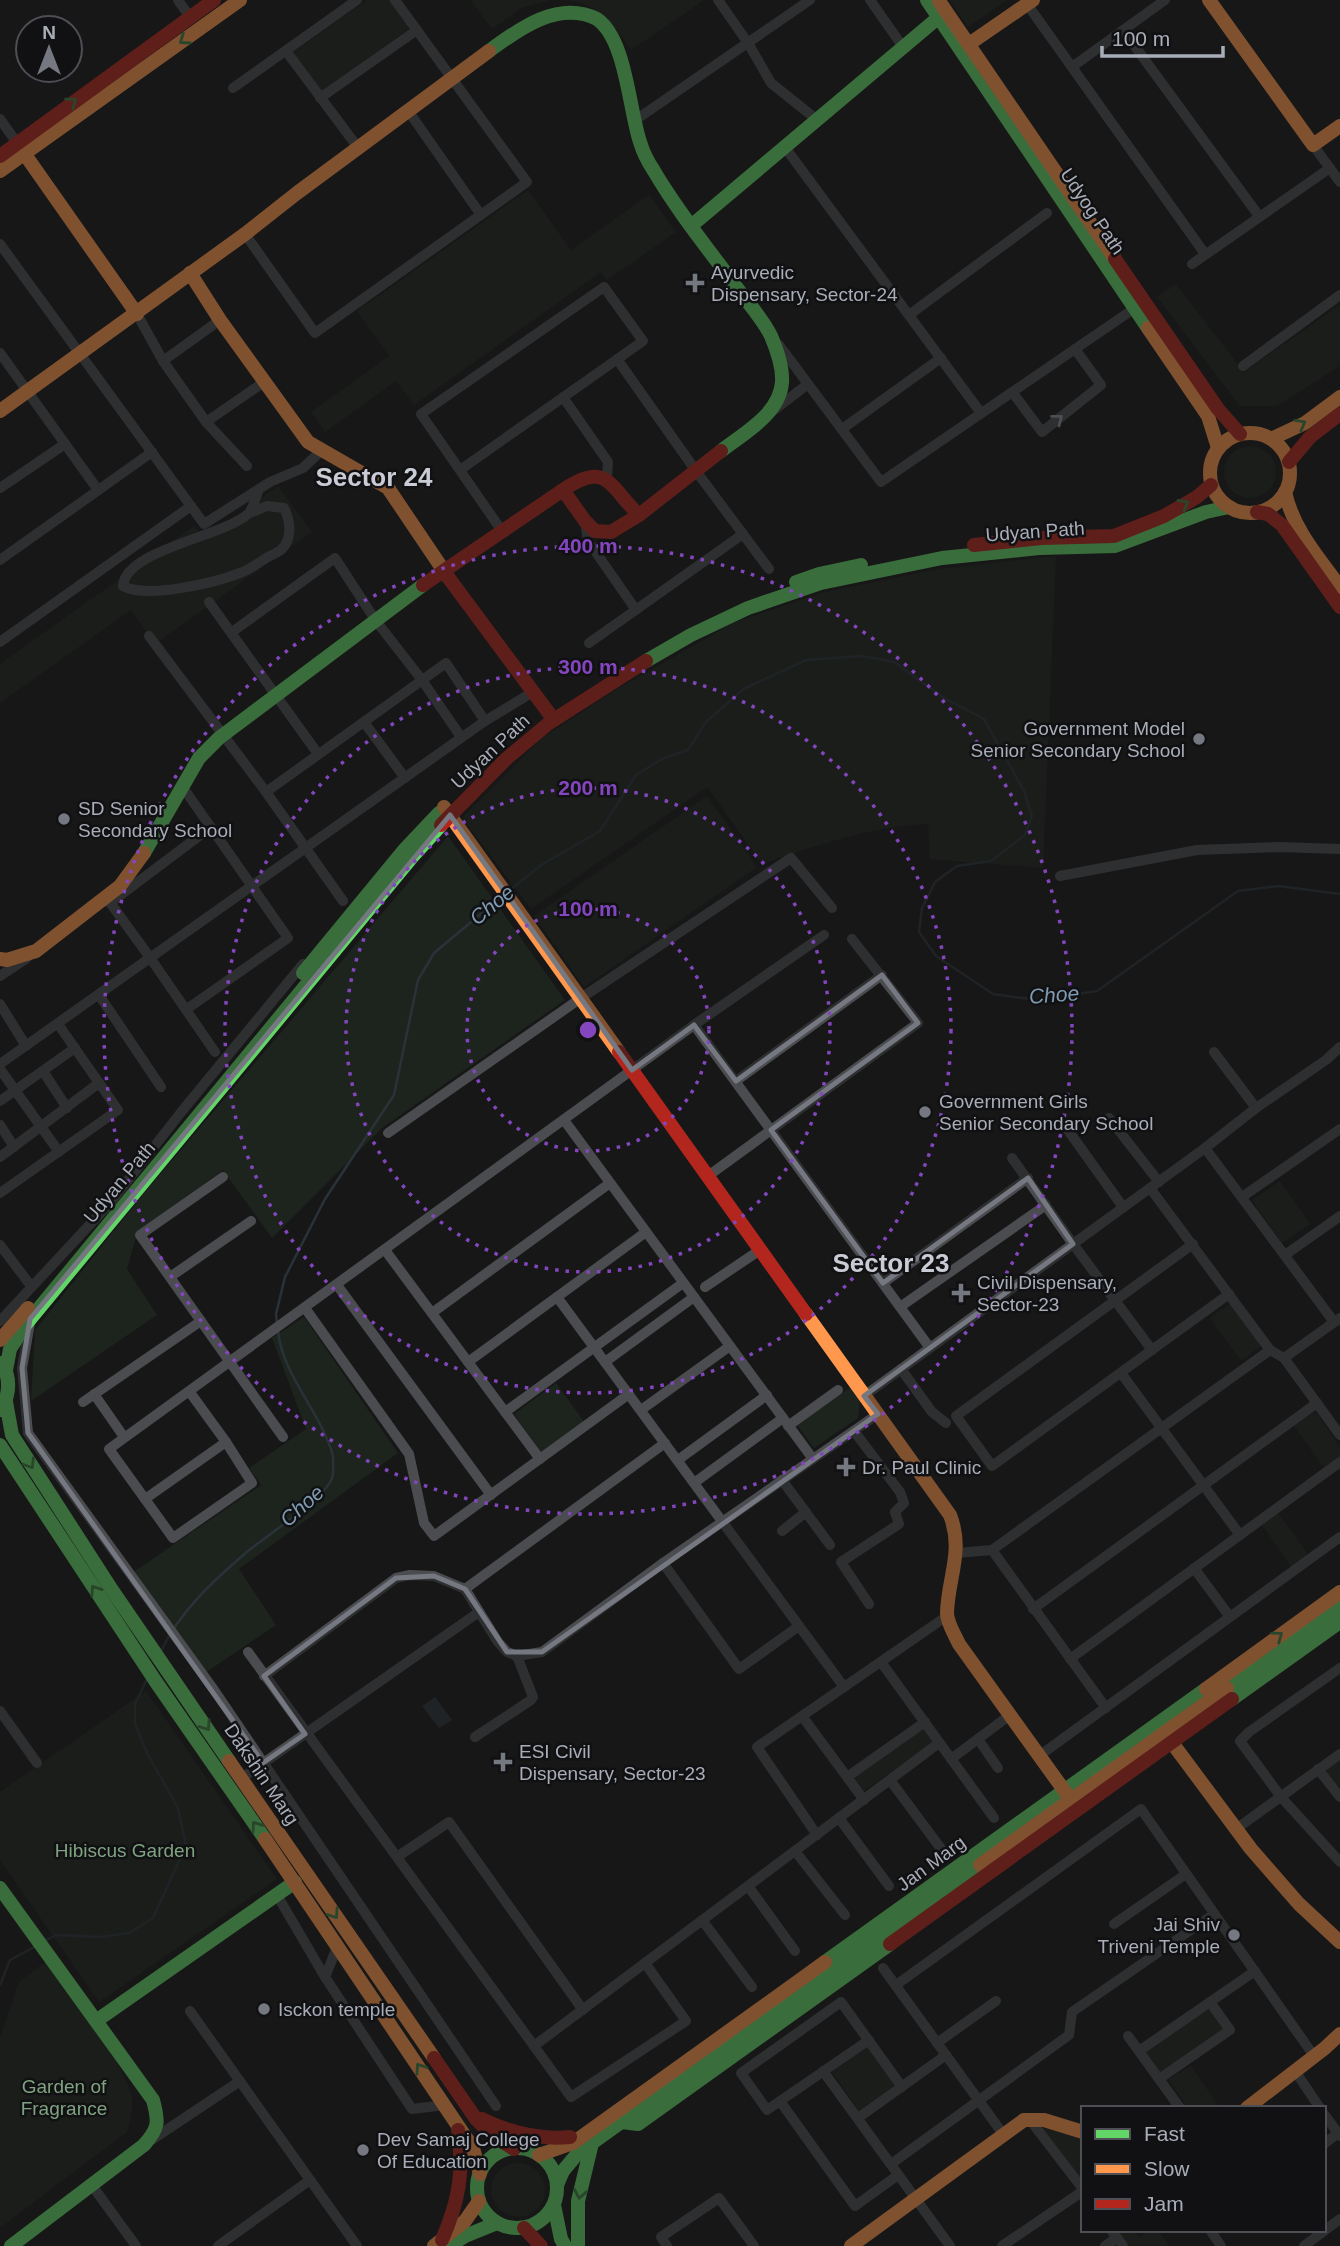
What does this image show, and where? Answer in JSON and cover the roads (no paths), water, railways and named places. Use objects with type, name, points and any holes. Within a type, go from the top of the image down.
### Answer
[{"type":"main road","points":[[0,171],[21,148],[214,0]]},
{"type":"main road","points":[[0,156],[21,148],[240,0]]},
{"type":"main road","name":"Udyog Path","points":[[927,0],[1208,416],[1218,448]]},
{"type":"main road","name":"Udyog Path","points":[[939,0],[1218,409],[1240,434]]},
{"type":"main road","points":[[1209,0],[1313,145],[1340,126]]},
{"type":"main road","points":[[969,44],[1030,2]]},
{"type":"main road","points":[[0,411],[137,314],[528,22],[552,11],[570,7],[598,19],[617,44],[640,144],[653,170],[691,226],[770,333],[780,360],[782,380],[780,395],[768,414],[639,515],[611,532],[595,531],[564,490]]},
{"type":"main road","points":[[691,226],[939,17]]},
{"type":"main road","points":[[21,148],[137,314]]},
{"type":"main road","points":[[190,273],[307,442],[388,488],[443,570],[551,717]]},
{"type":"main road","points":[[1271,439],[1305,423],[1340,397]]},
{"type":"main road","points":[[1289,462],[1310,437],[1340,414]]},
{"type":"main road","points":[[1340,587],[1286,505],[1285,492],[1290,474],[1289,462],[1282,449],[1271,439],[1253,433],[1228,439],[1218,448],[1210,466],[1212,485],[1218,498],[1240,512],[1268,514],[1282,525],[1340,607]]},
{"type":"main road","points":[[0,959],[7,960],[36,951],[108,900],[140,859],[199,758],[222,736],[443,570],[579,478],[594,475],[607,478],[639,515]]},
{"type":"main road","name":"Udyan Path","points":[[0,1340],[60,1272],[405,849],[445,810],[506,760],[551,717],[619,667],[745,600],[819,574],[943,548],[1041,538],[1114,536],[1164,516],[1212,485]]},
{"type":"main road","points":[[1257,512],[1273,506],[1285,492]]},
{"type":"main road","name":"Udyan Path","points":[[551,717],[691,635],[748,608],[821,583],[942,558],[1039,548],[1115,546],[1206,512],[1229,507]]},
{"type":"main road","points":[[445,810],[950,1515],[956,1530],[957,1553],[947,1616],[959,1644],[1067,1796]]},
{"type":"main road","name":"Udyan Path","points":[[3,1406],[9,1385],[3,1366],[10,1349],[30,1319],[412,857],[445,810]]},
{"type":"main road","name":"Dakshin Marg","points":[[3,1406],[12,1435],[167,1670],[473,2114],[492,2135],[514,2149]]},
{"type":"main road","name":"Dakshin Marg","points":[[0,1445],[156,1682],[338,1945],[458,2125],[473,2148],[480,2174]]},
{"type":"main road","name":"Jan Marg","points":[[1165,1733],[1340,1592]]},
{"type":"main road","name":"Jan Marg","points":[[557,2185],[563,2171],[588,2139],[1067,1796],[1165,1733],[1340,1608]]},
{"type":"main road","points":[[622,2122],[639,2124],[1165,1733],[1340,1622]]},
{"type":"main road","points":[[1165,1733],[1236,1829],[1299,1903],[1340,1942]]},
{"type":"main road","name":"Jan Marg","points":[[539,2155],[588,2139],[622,2122],[1067,1796]]},
{"type":"main road","points":[[96,2021],[295,1882]]},
{"type":"main road","points":[[0,1888],[153,2100],[158,2117],[157,2131],[144,2145],[11,2246]]},
{"type":"main road","points":[[1250,2106],[1340,2034]]},
{"type":"main road","points":[[473,2114],[505,2130],[552,2139],[588,2139],[578,2200],[578,2246]]},
{"type":"main road","points":[[851,2246],[1024,2120],[1044,2120],[1081,2131]]},
{"type":"main road","points":[[442,2244],[454,2213],[462,2160],[458,2125]]},
{"type":"main road","points":[[442,2244],[473,2213],[479,2201],[480,2174],[488,2160],[498,2153],[514,2149],[529,2150],[539,2155],[551,2167],[557,2185],[554,2205],[565,2246]]},
{"type":"main road","points":[[479,2201],[496,2223],[524,2228],[537,2223],[554,2205]]},
{"type":"main road","points":[[442,2244],[496,2223]]},
{"type":"main road","points":[[524,2228],[541,2246]]},
{"type":"street","points":[[178,0],[190,17]]},
{"type":"street","points":[[233,88],[358,0]]},
{"type":"street","points":[[245,234],[315,333],[527,182],[395,0]]},
{"type":"street","points":[[718,0],[748,43],[771,83],[816,119]]},
{"type":"street","points":[[634,121],[810,0]]},
{"type":"street","points":[[870,0],[904,47]]},
{"type":"street","points":[[1072,67],[1165,0]]},
{"type":"street","points":[[1030,2],[1072,67],[1205,254]]},
{"type":"street","points":[[320,98],[417,30]]},
{"type":"street","points":[[1123,30],[1259,216]]},
{"type":"street","points":[[286,51],[359,149]]},
{"type":"street","points":[[409,112],[481,215]]},
{"type":"street","points":[[0,119],[21,148]]},
{"type":"street","points":[[1313,145],[1340,182]]},
{"type":"street","points":[[784,146],[982,413]]},
{"type":"street","points":[[1192,264],[1330,167]]},
{"type":"street","points":[[909,315],[1047,213]]},
{"type":"street","points":[[0,244],[204,524],[259,489],[303,468],[321,450]]},
{"type":"street","points":[[460,470],[643,341],[604,287],[421,414],[502,531]]},
{"type":"street","points":[[1243,366],[1340,295]]},
{"type":"street","points":[[770,333],[881,482],[1135,308]]},
{"type":"street","points":[[137,314],[163,361],[206,422],[247,466]]},
{"type":"street","points":[[163,361],[220,320]]},
{"type":"street","points":[[1013,393],[1042,432],[1101,385],[1075,349]]},
{"type":"street","points":[[0,353],[98,490]]},
{"type":"street","points":[[842,429],[941,358]]},
{"type":"street","points":[[617,359],[769,569]]},
{"type":"street","points":[[206,422],[264,382]]},
{"type":"street","points":[[768,414],[808,384]]},
{"type":"street","points":[[563,397],[608,462],[607,478]]},
{"type":"street","points":[[0,488],[65,444]]},
{"type":"street","points":[[0,561],[152,452]]},
{"type":"street","points":[[250,513],[267,506],[284,508],[290,520],[288,537],[283,548],[242,573],[197,585],[166,591],[130,590],[123,586],[123,578],[135,566],[153,555],[216,532],[250,513],[259,489]]},
{"type":"street","points":[[0,642],[191,506]]},
{"type":"street","points":[[585,521],[589,541],[636,610]]},
{"type":"street","points":[[589,643],[743,534]]},
{"type":"street","points":[[232,632],[335,558],[376,621],[422,680],[461,737]]},
{"type":"street","points":[[209,601],[318,754]]},
{"type":"street","points":[[149,636],[266,792],[343,901]]},
{"type":"street","points":[[266,792],[446,663],[485,721]]},
{"type":"street","points":[[59,1152],[0,1067],[461,737],[533,692]]},
{"type":"street","points":[[364,722],[405,778]]},
{"type":"street","points":[[183,786],[288,938],[187,1009]]},
{"type":"street","points":[[0,1321],[110,1203],[182,1111],[429,813],[445,810]]},
{"type":"street","points":[[211,827],[108,900],[215,1052]]},
{"type":"street","points":[[1060,876],[1197,850],[1279,847],[1340,849]]},
{"type":"street","points":[[388,1133],[581,998],[791,858],[832,908]]},
{"type":"street","points":[[189,1391],[252,1483],[173,1538],[109,1449],[124,1437],[337,1285],[694,1025],[824,935]]},
{"type":"street","points":[[708,1176],[918,1023],[852,939]]},
{"type":"street","points":[[0,976],[36,951]]},
{"type":"street","points":[[736,1082],[882,975]]},
{"type":"street","points":[[99,995],[161,1087]]},
{"type":"street","points":[[0,1004],[26,1046]]},
{"type":"street","points":[[0,1192],[118,1110],[58,1024]]},
{"type":"street","points":[[694,1025],[930,1348]]},
{"type":"street","points":[[864,1396],[1256,1108],[1326,1060],[1340,1047]]},
{"type":"street","points":[[0,1101],[75,1048]]},
{"type":"street","points":[[1214,1052],[1256,1108]]},
{"type":"street","points":[[43,1071],[67,1108]]},
{"type":"street","points":[[0,1157],[99,1083]]},
{"type":"street","points":[[1108,1118],[1229,1294],[1270,1350],[1284,1359],[1340,1435]]},
{"type":"street","points":[[564,1120],[813,1459]]},
{"type":"street","points":[[0,1125],[14,1147]]},
{"type":"street","points":[[1065,1126],[1123,1207]]},
{"type":"street","points":[[1242,1197],[1340,1129]]},
{"type":"street","points":[[1205,1148],[1338,1321],[1284,1359]]},
{"type":"street","points":[[1012,1158],[1152,1350]]},
{"type":"street","points":[[223,1177],[140,1235],[283,1437]]},
{"type":"street","points":[[883,1283],[1028,1178]]},
{"type":"street","points":[[432,1313],[610,1183]]},
{"type":"street","points":[[900,1307],[1046,1205]]},
{"type":"street","points":[[1285,1255],[1340,1216]]},
{"type":"street","points":[[170,1277],[251,1221]]},
{"type":"street","points":[[468,1362],[646,1232]]},
{"type":"street","points":[[1193,1244],[956,1416],[992,1466],[1229,1294]]},
{"type":"street","points":[[0,1245],[27,1282]]},
{"type":"street","points":[[385,1250],[540,1459]]},
{"type":"street","points":[[705,1287],[760,1250]]},
{"type":"street","points":[[505,1412],[683,1283]]},
{"type":"street","points":[[337,1285],[491,1495]]},
{"type":"street","points":[[557,1297],[844,1687]]},
{"type":"street","points":[[605,1362],[694,1297]]},
{"type":"street","points":[[305,1308],[409,1454],[424,1522],[434,1536],[629,1394]]},
{"type":"street","points":[[30,1319],[22,1368],[28,1433],[214,1690],[496,2106]]},
{"type":"street","points":[[83,1402],[201,1321]]},
{"type":"street","points":[[641,1410],[730,1346]]},
{"type":"street","points":[[957,1553],[992,1550],[1270,1350]]},
{"type":"street","points":[[901,1369],[932,1412],[946,1423]]},
{"type":"street","points":[[1121,1373],[1240,1535]]},
{"type":"street","points":[[694,1483],[838,1391]]},
{"type":"street","points":[[94,1394],[124,1437]]},
{"type":"street","points":[[678,1460],[766,1395]]},
{"type":"street","points":[[1034,1609],[1317,1403]]},
{"type":"street","points":[[264,1676],[396,1578],[410,1574],[434,1576],[466,1588],[498,1642],[507,1652],[517,1656],[542,1652],[663,1563],[878,1414]]},
{"type":"street","points":[[854,1431],[900,1492],[904,1503],[895,1512],[899,1524],[841,1562],[869,1604]]},
{"type":"street","points":[[145,1499],[226,1442]]},
{"type":"street","points":[[466,1588],[665,1443]]},
{"type":"street","points":[[1070,1659],[1340,1462]]},
{"type":"street","points":[[782,1480],[830,1545]]},
{"type":"street","points":[[782,1531],[806,1513]]},
{"type":"street","points":[[1039,1756],[1340,1538]]},
{"type":"street","points":[[992,1550],[1106,1707]]},
{"type":"street","points":[[663,1563],[739,1669],[799,1626]]},
{"type":"street","points":[[1194,1568],[1230,1617]]},
{"type":"street","points":[[242,1778],[479,1612]]},
{"type":"street","points":[[817,1835],[757,1747],[947,1616]]},
{"type":"street","points":[[248,1652],[570,2097],[686,2021],[645,1963]]},
{"type":"street","points":[[475,1737],[533,1697],[517,1656]]},
{"type":"street","points":[[881,1662],[994,1818]]},
{"type":"street","points":[[1340,1668],[1248,1732],[1240,1741],[1281,1797],[1340,1862]]},
{"type":"street","points":[[0,1711],[37,1763]]},
{"type":"street","points":[[802,1716],[864,1800]]},
{"type":"street","points":[[951,1759],[1010,1716]]},
{"type":"street","points":[[847,1777],[925,1722]]},
{"type":"street","points":[[978,1739],[998,1768]]},
{"type":"street","points":[[534,2046],[939,1743]]},
{"type":"street","points":[[1236,1829],[1340,1754]]},
{"type":"street","points":[[1318,1769],[1339,1792]]},
{"type":"street","points":[[890,1780],[942,1850]]},
{"type":"street","points":[[896,1985],[1141,1809],[1314,2056]]},
{"type":"street","points":[[839,1818],[889,1886]]},
{"type":"street","points":[[397,1857],[449,1822],[583,2010]]},
{"type":"street","points":[[795,1851],[845,1915]]},
{"type":"street","points":[[1114,1924],[1186,1874]]},
{"type":"street","points":[[748,1886],[795,1951]]},
{"type":"street","points":[[277,1895],[325,1977],[412,2109],[444,2105]]},
{"type":"street","points":[[891,2164],[1069,2035],[1072,2012],[1214,1914]]},
{"type":"street","points":[[702,1920],[751,1987]]},
{"type":"street","points":[[325,1977],[338,1945]]},
{"type":"street","points":[[883,1968],[1003,2134]]},
{"type":"street","points":[[1139,2051],[1255,1971]]},
{"type":"street","points":[[869,2040],[767,2110],[741,2073],[842,2001],[902,2087]]},
{"type":"street","points":[[937,2043],[996,2001]]},
{"type":"street","points":[[1159,2079],[1230,2030],[1210,2002]]},
{"type":"street","points":[[190,2011],[357,2246]]},
{"type":"street","points":[[1128,2036],[1179,2106]]},
{"type":"street","points":[[858,2118],[946,2055]]},
{"type":"street","points":[[823,2071],[950,2246]]},
{"type":"street","points":[[1295,2071],[1319,2106]]},
{"type":"street","points":[[144,2145],[240,2081]]},
{"type":"street","points":[[780,2101],[855,2206],[898,2175]]},
{"type":"street","points":[[1326,2117],[1339,2135]]},
{"type":"street","points":[[1030,2120],[1081,2187]]},
{"type":"street","points":[[218,2246],[310,2180]]},
{"type":"street","points":[[91,2184],[136,2246]]},
{"type":"street","points":[[1002,2246],[1081,2191]]},
{"type":"street","points":[[667,2246],[661,2237],[719,2198],[754,2246]]},
{"type":"street","points":[[1326,2229],[1340,2218]]},
{"type":"street","points":[[1304,2246],[1322,2232]]},
{"type":"street","points":[[1105,2246],[1117,2238]]},
{"type":"waterway","name":"Choe","points":[[509,891],[541,865],[600,831],[636,775],[662,759],[688,750],[706,722],[743,689],[806,660],[862,656],[894,662],[944,698],[984,719],[1024,791],[1032,816],[1025,835],[991,861],[957,866],[935,882],[922,908],[919,932],[936,956],[993,994],[1037,1000],[1097,991],[1238,891],[1278,886],[1340,894]]},
{"type":"waterway","name":"Choe","points":[[277,1324],[276,1314],[285,1277],[325,1199],[394,1095],[418,980],[434,953],[501,897]]},
{"type":"waterway","name":"Choe","points":[[161,1651],[188,1609],[211,1585],[248,1551],[308,1505],[328,1486],[332,1478],[331,1447],[290,1371],[280,1345],[278,1331]]},
{"type":"waterway","name":"Choe","points":[[44,1941],[56,1935],[102,1937],[129,1933],[153,1918],[186,1846],[178,1808],[147,1753],[135,1724],[135,1704],[147,1679]]},
{"type":"waterway","name":"Choe","points":[[0,1985],[10,1960],[36,1946]]},
{"type":"place","name":"Ayurvedic Dispensary, Sector-24","points":[[695,283]]},
{"type":"place","name":"Government Model Senior Secondary School","points":[[1199,739]]},
{"type":"place","name":"SD Senior Secondary School","points":[[64,819]]},
{"type":"place","name":"Government Girls Senior Secondary School","points":[[925,1112]]},
{"type":"place","name":"Civil Dispensary, Sector-23","points":[[961,1293]]},
{"type":"place","name":"Dr. Paul Clinic","points":[[846,1467]]},
{"type":"place","name":"ESI Civil Dispensary, Sector-23","points":[[503,1762]]},
{"type":"place","name":"Jai Shiv Triveni Temple","points":[[1234,1935]]},
{"type":"place","name":"Isckon temple","points":[[264,2009]]},
{"type":"place","name":"Dev Samaj College Of Education","points":[[363,2150]]},
{"type":"district","name":"Sector 24","points":[[374,477]]},
{"type":"district","name":"Sector 23","points":[[891,1263]]},
{"type":"park label","name":"Hibiscus Garden","points":[[125,1850]]},
{"type":"park label","name":"Garden of Fragrance","points":[[64,2097]]}]
